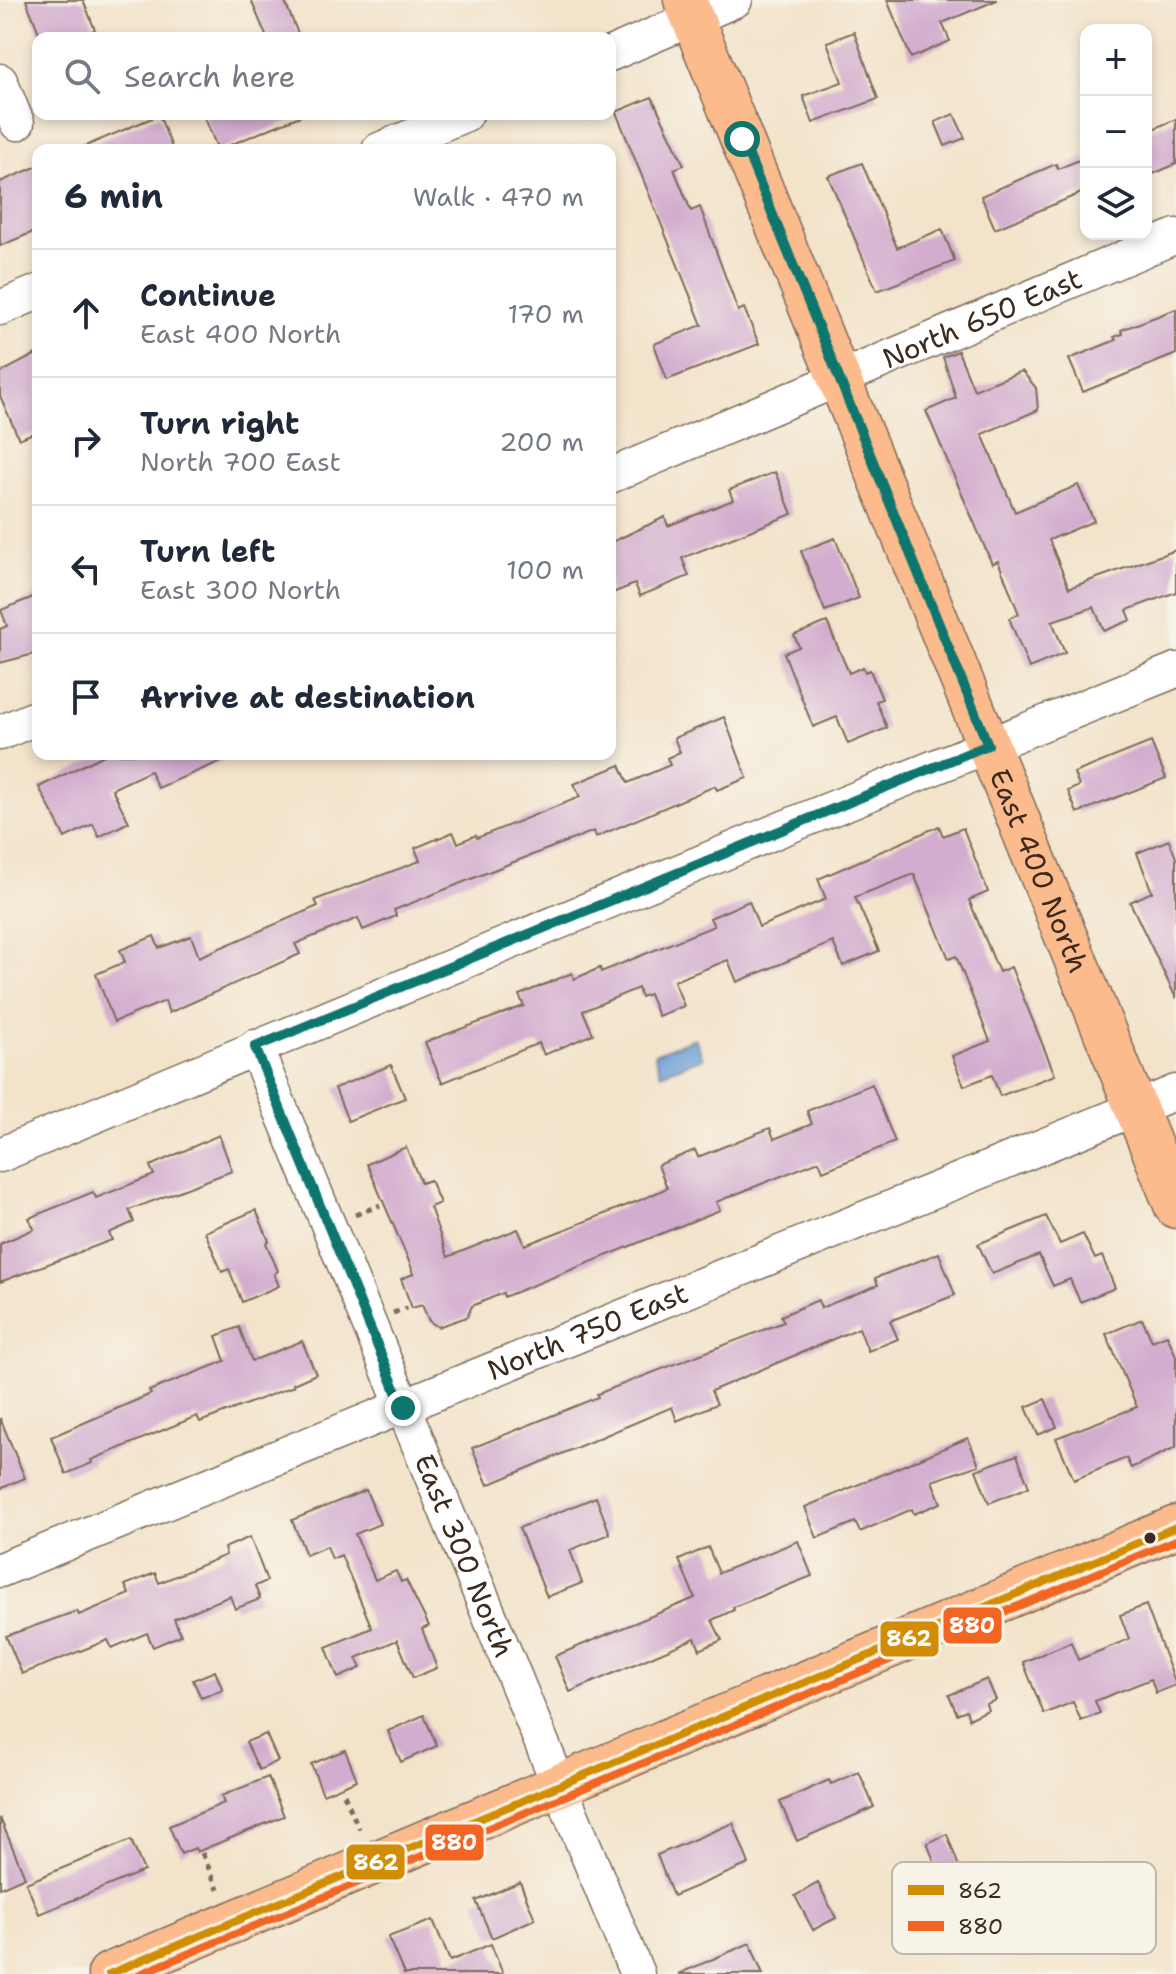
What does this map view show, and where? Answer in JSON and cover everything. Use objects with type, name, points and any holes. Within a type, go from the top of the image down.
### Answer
[{"type":"main road","name":"East 400 North","points":[[688,9],[1176,1207]]},
{"type":"main road","points":[[109,1974],[1176,1527]]},
{"type":"street","points":[[616,51],[688,9],[735,0]]},
{"type":"street","points":[[0,81],[17,123]]},
{"type":"street","points":[[394,144],[452,120]]},
{"type":"street","name":"North 650 East","points":[[616,474],[841,380],[865,365],[1176,236]]},
{"type":"street","points":[[0,308],[32,295]]},
{"type":"street","points":[[0,1155],[255,1047],[1176,670]]},
{"type":"street","points":[[0,733],[32,720]]},
{"type":"street","name":"East 300 North","points":[[255,1047],[637,1974]]},
{"type":"street","name":"North 750 East","points":[[0,1570],[1176,1092]]},
{"type":"path","points":[[350,1217],[380,1205]]},
{"type":"path","points":[[344,1794],[359,1829]]},
{"type":"path","points":[[202,1853],[218,1889]]},
{"type":"water","points":[[695,1038],[703,1058],[661,1074],[654,1054]]},
{"type":"building","points":[[26,0],[83,0],[95,30],[90,32],[39,32]]},
{"type":"building","points":[[251,0],[284,0],[297,32],[264,32]]},
{"type":"building","points":[[887,0],[997,0],[942,23],[950,41],[911,58]]},
{"type":"building","points":[[854,32],[878,99],[813,123],[803,96],[842,82],[827,42]]},
{"type":"building","points":[[652,97],[684,165],[674,169],[691,211],[700,207],[738,311],[744,308],[759,344],[667,380],[654,344],[702,325],[616,112]]},
{"type":"building","points":[[954,114],[965,138],[945,146],[935,122]]},
{"type":"building","points":[[1176,119],[1176,164],[1152,174],[1152,168],[1152,129]]},
{"type":"building","points":[[147,120],[161,120],[171,144],[90,144]]},
{"type":"building","points":[[206,120],[290,120],[232,144],[216,144]]},
{"type":"building","points":[[1080,160],[1080,194],[995,229],[981,196],[1056,164],[1058,169]]},
{"type":"building","points":[[862,163],[897,248],[942,229],[955,261],[877,291],[828,176]]},
{"type":"building","points":[[32,169],[32,233],[0,246],[0,182]]},
{"type":"building","points":[[1176,309],[1176,354],[1083,392],[1069,359],[1116,340],[1114,337],[1123,334],[1121,330]]},
{"type":"building","points":[[958,351],[974,390],[1022,371],[1036,388],[1038,410],[982,434],[1015,512],[1078,485],[1094,521],[1049,540],[1069,588],[1176,550],[1176,592],[1127,610],[1131,620],[1104,631],[1094,607],[1052,621],[1065,653],[1029,668],[1009,618],[1019,614],[998,561],[992,564],[926,411],[956,398],[943,357]]},
{"type":"building","points":[[32,356],[32,434],[19,439],[0,396],[0,373]]},
{"type":"building","points":[[775,472],[792,514],[682,558],[689,576],[640,596],[635,584],[616,592],[616,540],[665,517],[668,526],[733,500],[729,490]]},
{"type":"building","points":[[835,538],[859,598],[825,611],[801,551]]},
{"type":"building","points":[[32,597],[32,655],[0,663],[0,629],[7,626],[1,610]]},
{"type":"building","points":[[827,622],[849,673],[863,667],[865,672],[870,670],[882,699],[876,701],[887,728],[848,744],[837,717],[813,727],[784,653],[799,647],[794,635]]},
{"type":"building","points":[[724,717],[747,778],[717,790],[715,786],[596,837],[594,831],[506,865],[394,910],[396,916],[363,930],[358,918],[295,944],[300,954],[169,1013],[165,1001],[114,1022],[96,974],[125,962],[120,950],[154,936],[159,948],[191,936],[199,957],[318,906],[315,900],[420,861],[415,848],[453,832],[458,843],[476,835],[477,838],[580,797],[574,784],[620,765],[628,783],[670,765],[667,758],[680,752],[674,738]]},
{"type":"building","points":[[1151,742],[1166,778],[1077,813],[1068,791],[1079,786],[1074,773]]},
{"type":"building","points":[[94,760],[224,760],[158,788],[150,771],[112,789],[129,822],[99,837],[93,824],[65,838],[39,787]]},
{"type":"building","points":[[939,826],[943,836],[963,828],[988,892],[969,900],[999,972],[1011,967],[1055,1075],[1000,1096],[992,1075],[964,1086],[952,1056],[990,1041],[956,956],[949,959],[914,874],[855,897],[879,951],[843,966],[833,942],[737,982],[728,960],[674,981],[684,1006],[658,1016],[649,994],[641,997],[638,988],[583,1011],[593,1034],[544,1055],[539,1043],[442,1083],[425,1042],[524,1006],[519,995],[572,973],[574,979],[600,968],[601,972],[714,926],[710,918],[749,901],[759,927],[826,899],[818,879]]},
{"type":"building","points":[[1169,840],[1176,858],[1176,998],[1130,902],[1152,892],[1137,853]]},
{"type":"building","points":[[391,1065],[405,1098],[348,1121],[335,1088]]},
{"type":"building","points":[[872,1084],[895,1142],[823,1171],[819,1161],[716,1202],[720,1210],[504,1297],[503,1293],[472,1306],[467,1317],[438,1327],[429,1321],[422,1305],[412,1308],[401,1279],[413,1274],[411,1266],[367,1164],[406,1147],[421,1183],[430,1180],[440,1203],[430,1207],[448,1257],[518,1229],[525,1245],[667,1188],[658,1165],[695,1150],[698,1157],[770,1128],[774,1139],[812,1124],[807,1111]]},
{"type":"building","points":[[219,1135],[232,1171],[129,1210],[134,1222],[109,1233],[112,1240],[0,1282],[0,1244],[34,1229],[29,1218],[93,1192],[96,1198],[154,1175],[150,1166]]},
{"type":"building","points":[[256,1210],[269,1241],[266,1243],[278,1271],[274,1274],[279,1286],[242,1302],[229,1269],[222,1272],[205,1232]]},
{"type":"building","points":[[1046,1216],[1060,1244],[1083,1234],[1095,1259],[1102,1256],[1115,1288],[1080,1302],[1070,1279],[1053,1286],[1039,1255],[992,1274],[978,1244]]},
{"type":"building","points":[[939,1253],[955,1295],[890,1321],[898,1339],[868,1351],[859,1328],[711,1391],[717,1404],[677,1421],[672,1407],[488,1485],[472,1448],[598,1397],[597,1394],[784,1322],[781,1316],[818,1300],[821,1308],[878,1285],[875,1278]]},
{"type":"building","points":[[1142,1319],[1152,1341],[1167,1335],[1176,1356],[1176,1447],[1131,1468],[1126,1458],[1074,1480],[1056,1438],[1137,1407],[1106,1334]]},
{"type":"building","points":[[239,1327],[252,1361],[302,1341],[316,1374],[294,1386],[200,1422],[197,1416],[91,1460],[92,1463],[66,1474],[51,1437],[151,1394],[149,1391],[225,1361],[216,1336]]},
{"type":"building","points":[[1045,1399],[1057,1427],[1038,1435],[1026,1407]]},
{"type":"building","points":[[0,1418],[25,1478],[0,1489]]},
{"type":"building","points":[[968,1438],[979,1465],[932,1481],[941,1503],[914,1514],[912,1509],[860,1532],[855,1522],[817,1538],[805,1507]]},
{"type":"building","points":[[1017,1455],[1029,1487],[989,1503],[976,1470]]},
{"type":"building","points":[[366,1490],[380,1524],[355,1534],[375,1580],[396,1571],[401,1582],[406,1580],[429,1626],[422,1629],[437,1668],[413,1678],[397,1640],[356,1658],[361,1668],[338,1678],[326,1647],[372,1628],[341,1555],[332,1559],[327,1546],[306,1555],[292,1520]]},
{"type":"building","points":[[596,1497],[610,1534],[570,1550],[582,1583],[547,1597],[519,1528]]},
{"type":"building","points":[[250,1537],[267,1581],[255,1586],[260,1599],[235,1609],[230,1596],[174,1619],[181,1635],[153,1647],[147,1633],[112,1648],[108,1640],[22,1674],[6,1636],[77,1611],[79,1615],[129,1594],[125,1585],[155,1573],[159,1583],[226,1555],[224,1548]]},
{"type":"building","points":[[798,1541],[812,1576],[733,1607],[734,1610],[712,1620],[722,1640],[700,1650],[695,1638],[570,1692],[555,1656],[695,1598],[679,1560],[708,1547],[719,1573]]},
{"type":"building","points":[[1146,1605],[1176,1685],[1156,1693],[1151,1679],[1095,1701],[1100,1713],[1081,1721],[1073,1702],[1044,1714],[1023,1662],[1071,1642],[1078,1660],[1129,1639],[1120,1615]]},
{"type":"building","points":[[215,1671],[223,1690],[201,1698],[193,1680]]},
{"type":"building","points":[[987,1679],[996,1700],[986,1704],[988,1710],[969,1719],[966,1710],[957,1714],[949,1695]]},
{"type":"building","points":[[424,1715],[437,1746],[401,1762],[388,1731]]},
{"type":"building","points":[[266,1734],[278,1761],[259,1770],[246,1742]]},
{"type":"building","points":[[345,1750],[357,1780],[323,1794],[311,1764]]},
{"type":"building","points":[[859,1772],[874,1807],[797,1841],[780,1802],[829,1780],[831,1784]]},
{"type":"building","points":[[268,1777],[284,1816],[197,1852],[195,1848],[181,1854],[169,1826],[224,1803],[221,1796]]},
{"type":"building","points":[[0,1818],[25,1877],[0,1888]]},
{"type":"building","points":[[733,1823],[749,1864],[673,1896],[657,1855]]},
{"type":"building","points":[[947,1834],[957,1862],[934,1862],[927,1843]]},
{"type":"building","points":[[131,1840],[144,1871],[39,1914],[26,1883]]},
{"type":"building","points":[[520,1882],[535,1919],[492,1938],[476,1901]]},
{"type":"building","points":[[818,1883],[836,1918],[813,1930],[795,1896]]},
{"type":"building","points":[[433,1920],[450,1961],[491,1944],[503,1974],[404,1974],[388,1937]]},
{"type":"building","points":[[750,1943],[763,1974],[678,1974]]},
{"type":"transit line","name":"862","points":[[109,1974],[1176,1527]]},
{"type":"transit line","name":"880","points":[[140,1974],[1176,1540]]},
{"type":"route","points":[[403,1408],[255,1047],[988,745],[742,139]]}]
